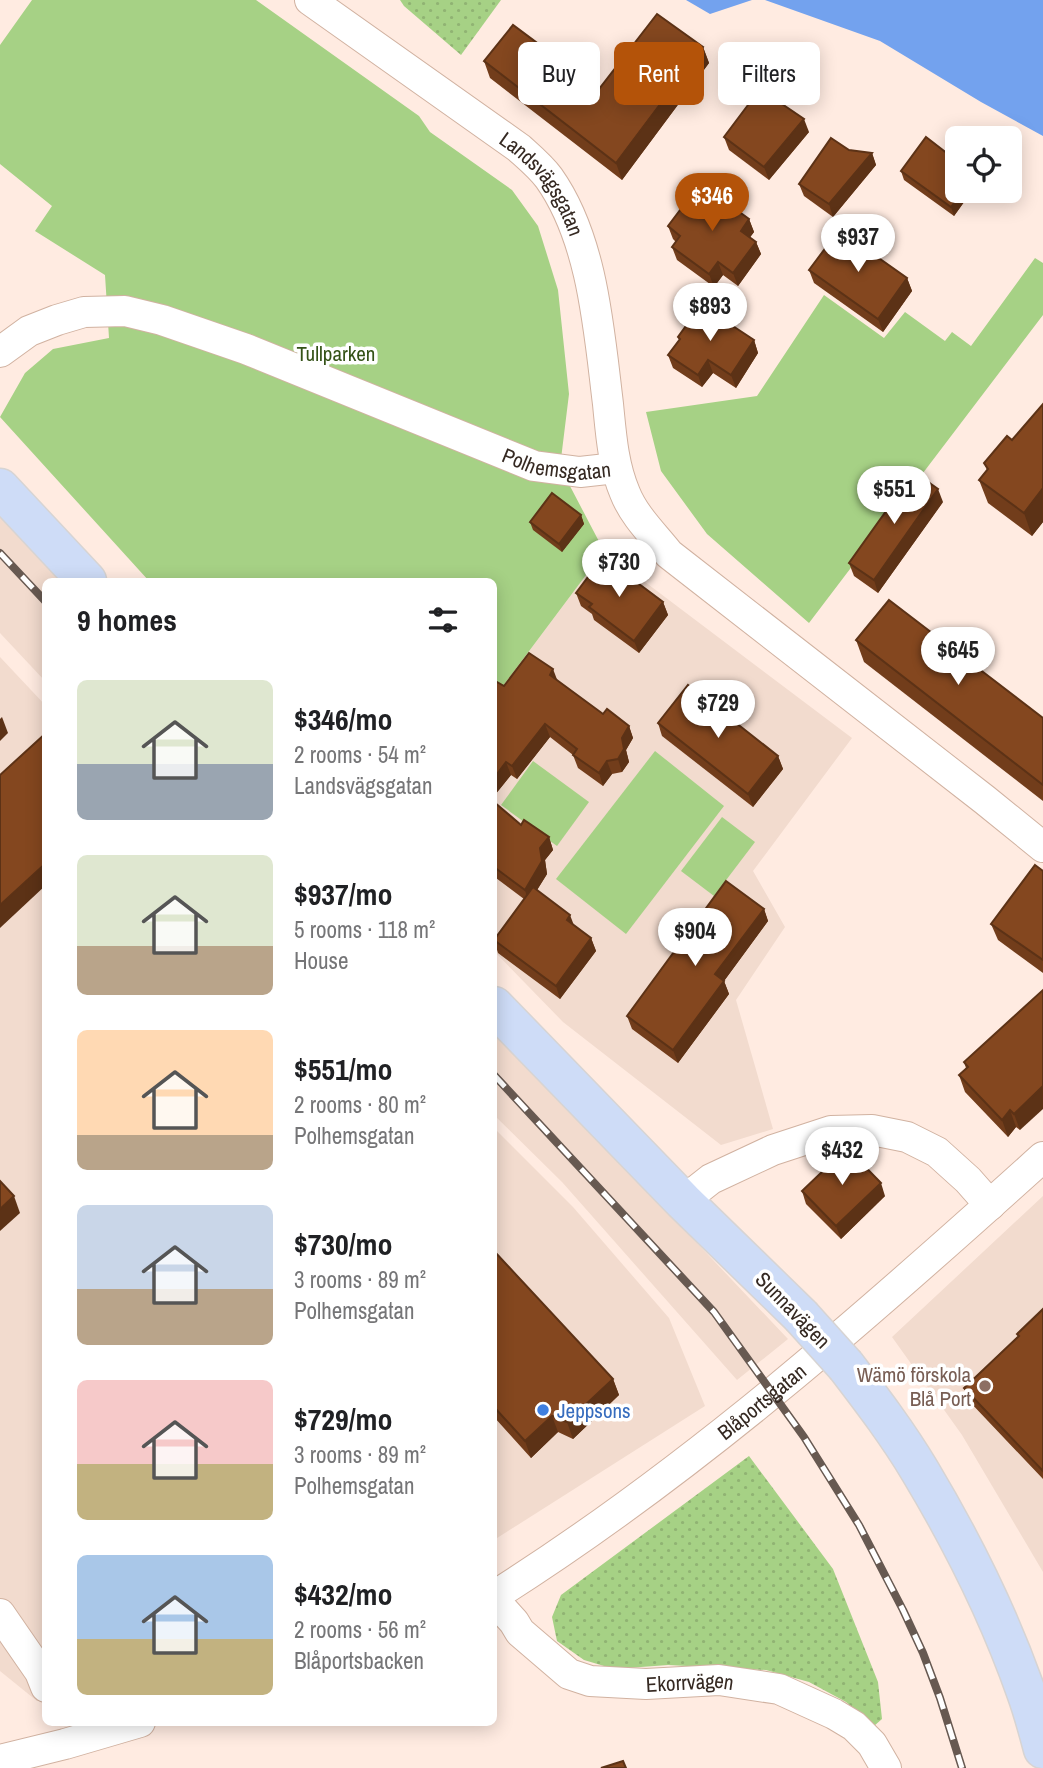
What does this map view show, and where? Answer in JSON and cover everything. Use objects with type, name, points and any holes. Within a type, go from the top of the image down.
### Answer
[{"type":"main road","points":[[0,488],[85,578]]},
{"type":"main road","name":"Sunnavägen","points":[[497,1009],[683,1201],[801,1316],[846,1366],[880,1410],[920,1470],[967,1555],[998,1621],[1027,1693],[1043,1749]]},
{"type":"street","name":"Landsvägsgatan","points":[[315,1],[519,148],[548,176],[579,235],[583,250],[597,314],[615,468]]},
{"type":"street","name":"Polhemsgatan","points":[[0,352],[29,331],[57,320],[84,312],[125,311],[162,320],[246,349],[534,466],[580,472],[615,468],[626,496],[669,554],[1043,847]]},
{"type":"street","points":[[683,1201],[711,1179],[773,1150],[831,1131],[872,1130],[907,1137],[937,1152],[968,1180],[990,1205]]},
{"type":"street","name":"Blåportsgatan","points":[[497,1596],[706,1446],[794,1376],[1043,1157]]},
{"type":"street","name":"Ekorrvägen","points":[[497,1602],[520,1632],[569,1674],[590,1681],[646,1684],[719,1680],[779,1689],[834,1714],[853,1726],[872,1744],[886,1768]]},
{"type":"street","points":[[0,1614],[42,1677]]},
{"type":"street","points":[[0,1760],[61,1733],[111,1726]]},
{"type":"shaded area","points":[[0,510],[64,578],[42,578],[42,678],[0,633]]},
{"type":"shaded area","points":[[604,551],[852,738],[753,871],[785,927],[736,1000],[773,1129],[721,1145],[563,1022],[497,954],[497,694]]},
{"type":"shaded area","points":[[0,657],[42,702],[42,1699],[37,1701],[0,1671]]},
{"type":"shaded area","points":[[497,1032],[788,1339],[737,1380],[562,1182],[497,1118]]},
{"type":"shaded area","points":[[497,1131],[573,1207],[669,1318],[705,1406],[497,1538]]},
{"type":"shaded area","name":"Wämö förskola Blå Port","points":[[1043,1196],[1043,1572],[962,1435],[892,1337]]},
{"type":"green space","name":"Tullparken","points":[[32,0],[256,0],[419,116],[430,132],[512,190],[538,226],[558,290],[569,394],[560,467],[604,551],[497,694],[497,578],[146,578],[0,417],[25,373],[53,349],[109,338],[105,275],[35,231],[52,206],[0,164],[0,45]]},
{"type":"green space","points":[[400,0],[501,0],[461,55]]},
{"type":"green space","points":[[1035,258],[1043,263],[1043,315],[809,623],[707,534],[661,471],[646,412],[757,396],[824,295],[884,338],[905,312],[945,341],[952,332],[971,346]]},
{"type":"green space","points":[[655,751],[724,806],[626,934],[556,879]]},
{"type":"green space","points":[[533,761],[589,802],[557,846],[501,805]]},
{"type":"green space","points":[[722,817],[755,842],[714,896],[681,871]]},
{"type":"green space","points":[[749,1456],[833,1569],[878,1682],[882,1719],[874,1726],[846,1702],[809,1682],[766,1670],[668,1665],[614,1669],[584,1660],[557,1641],[552,1617],[561,1595]]},
{"type":"water","points":[[686,0],[752,0],[710,14]]},
{"type":"water","points":[[765,0],[1043,0],[1043,136],[880,41]]},
{"type":"building","points":[[657,14],[696,42],[635,42]]},
{"type":"building","points":[[513,25],[536,42],[518,42],[518,87],[484,61]]},
{"type":"building","points":[[614,70],[614,105],[660,105],[616,163],[541,105],[600,105],[600,88]]},
{"type":"building","points":[[748,105],[783,105],[804,119],[764,167],[724,137]]},
{"type":"building","points":[[926,137],[945,152],[945,203],[901,171]]},
{"type":"building","points":[[831,138],[849,150],[872,153],[829,204],[799,184]]},
{"type":"building","points":[[708,189],[749,219],[741,231],[756,242],[733,273],[718,262],[709,274],[672,247],[680,236],[668,226],[690,197],[698,203]]},
{"type":"building","points":[[839,230],[907,278],[878,319],[809,270]]},
{"type":"building","points":[[701,305],[754,340],[731,375],[708,360],[698,375],[668,355]]},
{"type":"building","points":[[1043,404],[1043,488],[1024,513],[979,480],[988,469],[984,463],[1007,436],[1012,440]]},
{"type":"building","points":[[914,472],[938,489],[874,580],[849,563]]},
{"type":"building","points":[[552,493],[581,515],[559,544],[530,522]]},
{"type":"building","points":[[603,557],[663,602],[634,641],[589,607],[592,604],[576,593]]},
{"type":"building","points":[[889,600],[1043,718],[1043,785],[856,640]]},
{"type":"building","points":[[529,653],[553,669],[550,675],[603,714],[607,709],[629,726],[622,738],[624,749],[618,759],[607,761],[599,773],[573,755],[577,749],[545,724],[512,766],[506,762],[497,774],[497,682],[504,686]]},
{"type":"building","points":[[688,685],[778,756],[748,794],[658,723]]},
{"type":"building","points":[[42,737],[42,867],[0,905],[0,775]]},
{"type":"building","points":[[497,805],[521,825],[524,820],[549,837],[540,848],[542,861],[525,890],[497,869]]},
{"type":"building","points":[[1035,865],[1043,871],[1043,960],[991,924]]},
{"type":"building","points":[[726,881],[764,909],[715,974],[724,981],[673,1050],[627,1016]]},
{"type":"building","points":[[533,887],[570,915],[567,920],[591,938],[556,986],[497,942],[497,936]]},
{"type":"building","points":[[1043,990],[1043,1086],[1014,1114],[1010,1110],[1002,1120],[959,1075],[968,1067],[964,1062]]},
{"type":"building","points":[[847,1148],[881,1183],[836,1226],[802,1191]]},
{"type":"building","points":[[0,1181],[14,1196],[0,1209]]},
{"type":"building","points":[[497,1254],[613,1379],[567,1422],[552,1416],[525,1441],[497,1410]]},
{"type":"building","points":[[1043,1309],[1043,1471],[964,1388],[1019,1336],[1017,1334]]},
{"type":"building","points":[[623,1761],[626,1768],[601,1768]]},
{"type":"railway","points":[[0,553],[42,598]]},
{"type":"railway","points":[[497,1078],[714,1312],[804,1437],[859,1525],[903,1610],[940,1698],[962,1768]]},
{"type":"place","name":"Wämö förskola Blå Port","points":[[985,1386]]},
{"type":"place","name":"Jeppsons","points":[[543,1410]]}]
